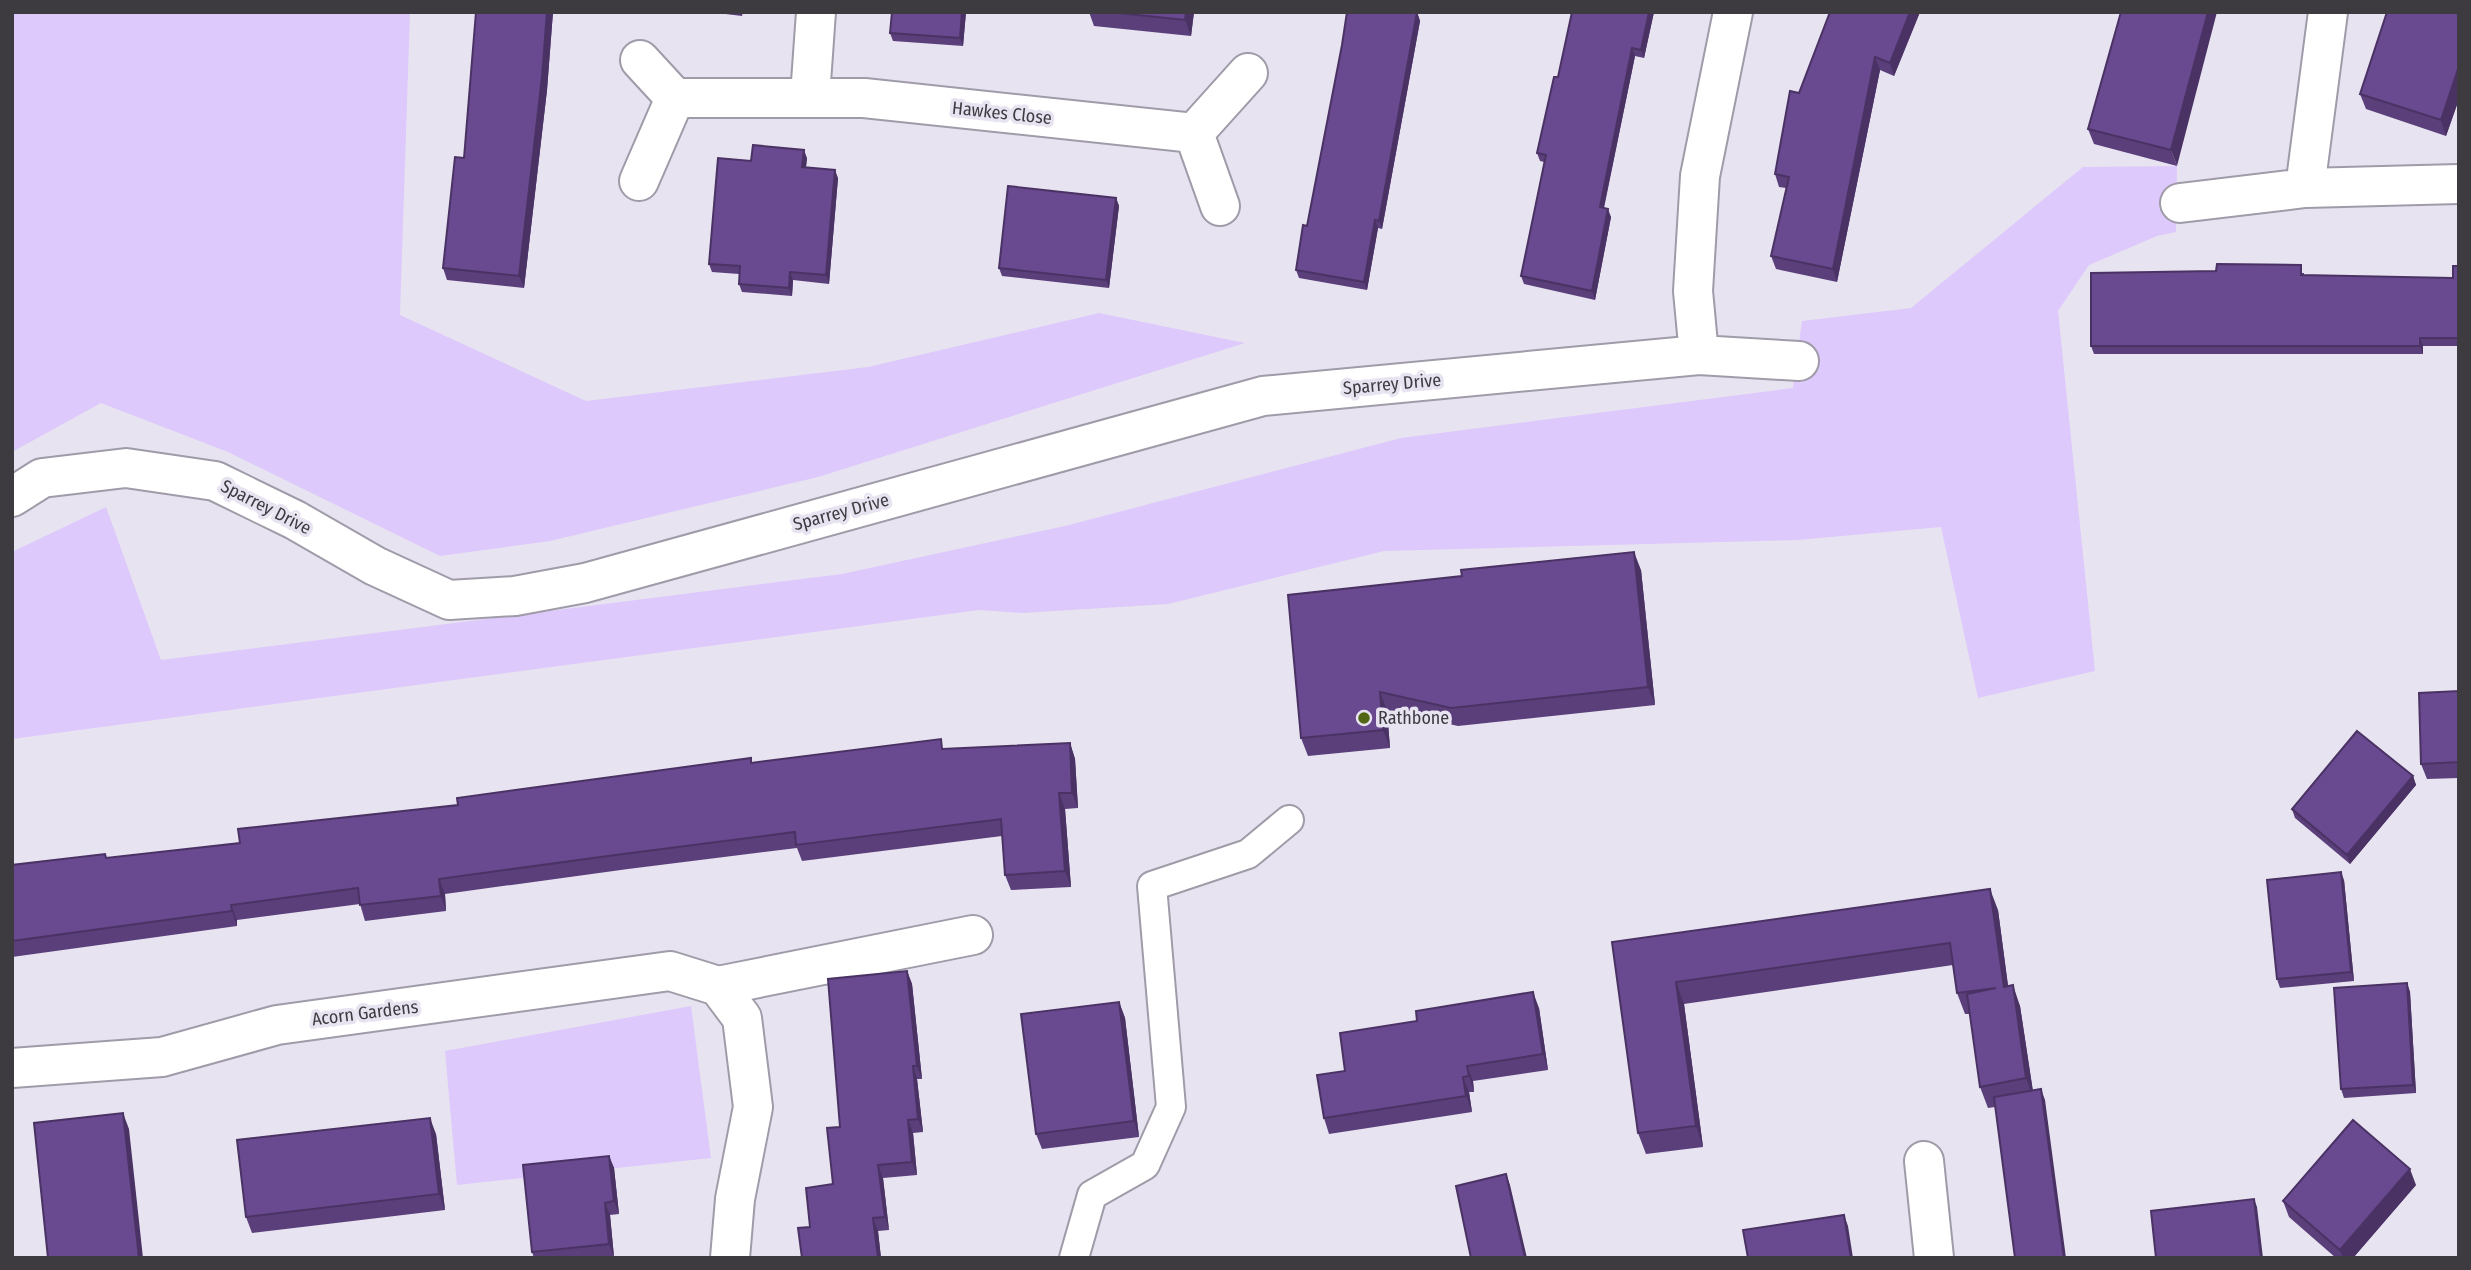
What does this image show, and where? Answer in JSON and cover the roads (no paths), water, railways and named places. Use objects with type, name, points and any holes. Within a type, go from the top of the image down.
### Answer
[{"type":"street","points":[[810,96],[816,12]]},
{"type":"street","points":[[1699,355],[1693,291],[1700,176],[1733,12]]},
{"type":"street","points":[[2305,188],[2328,12]]},
{"type":"street","points":[[639,181],[675,98],[640,60]]},
{"type":"street","points":[[1220,206],[1194,133],[1248,73]]},
{"type":"street","name":"Hawkes Close","points":[[675,98],[864,98],[1194,133]]},
{"type":"street","points":[[2179,203],[2305,188],[2459,184]]},
{"type":"street","name":"Sparrey Drive","points":[[12,497],[42,478],[126,468],[215,481],[295,520],[375,566],[449,600],[515,596],[585,583],[1264,396],[1699,355],[1799,360]]},
{"type":"street","name":"Acorn Gardens","points":[[12,1068],[162,1057],[277,1025],[670,971],[718,986],[973,935]]},
{"type":"street","points":[[718,986],[743,1018],[754,1107],[735,1199],[730,1258]]},
{"type":"street","points":[[1924,1161],[1934,1258]]},
{"type":"lane","points":[[1074,1258],[1091,1195],[1145,1165],[1171,1107],[1152,886],[1248,853],[1289,820]]},
{"type":"place","name":"Rathbone","points":[[1364,718]]}]
